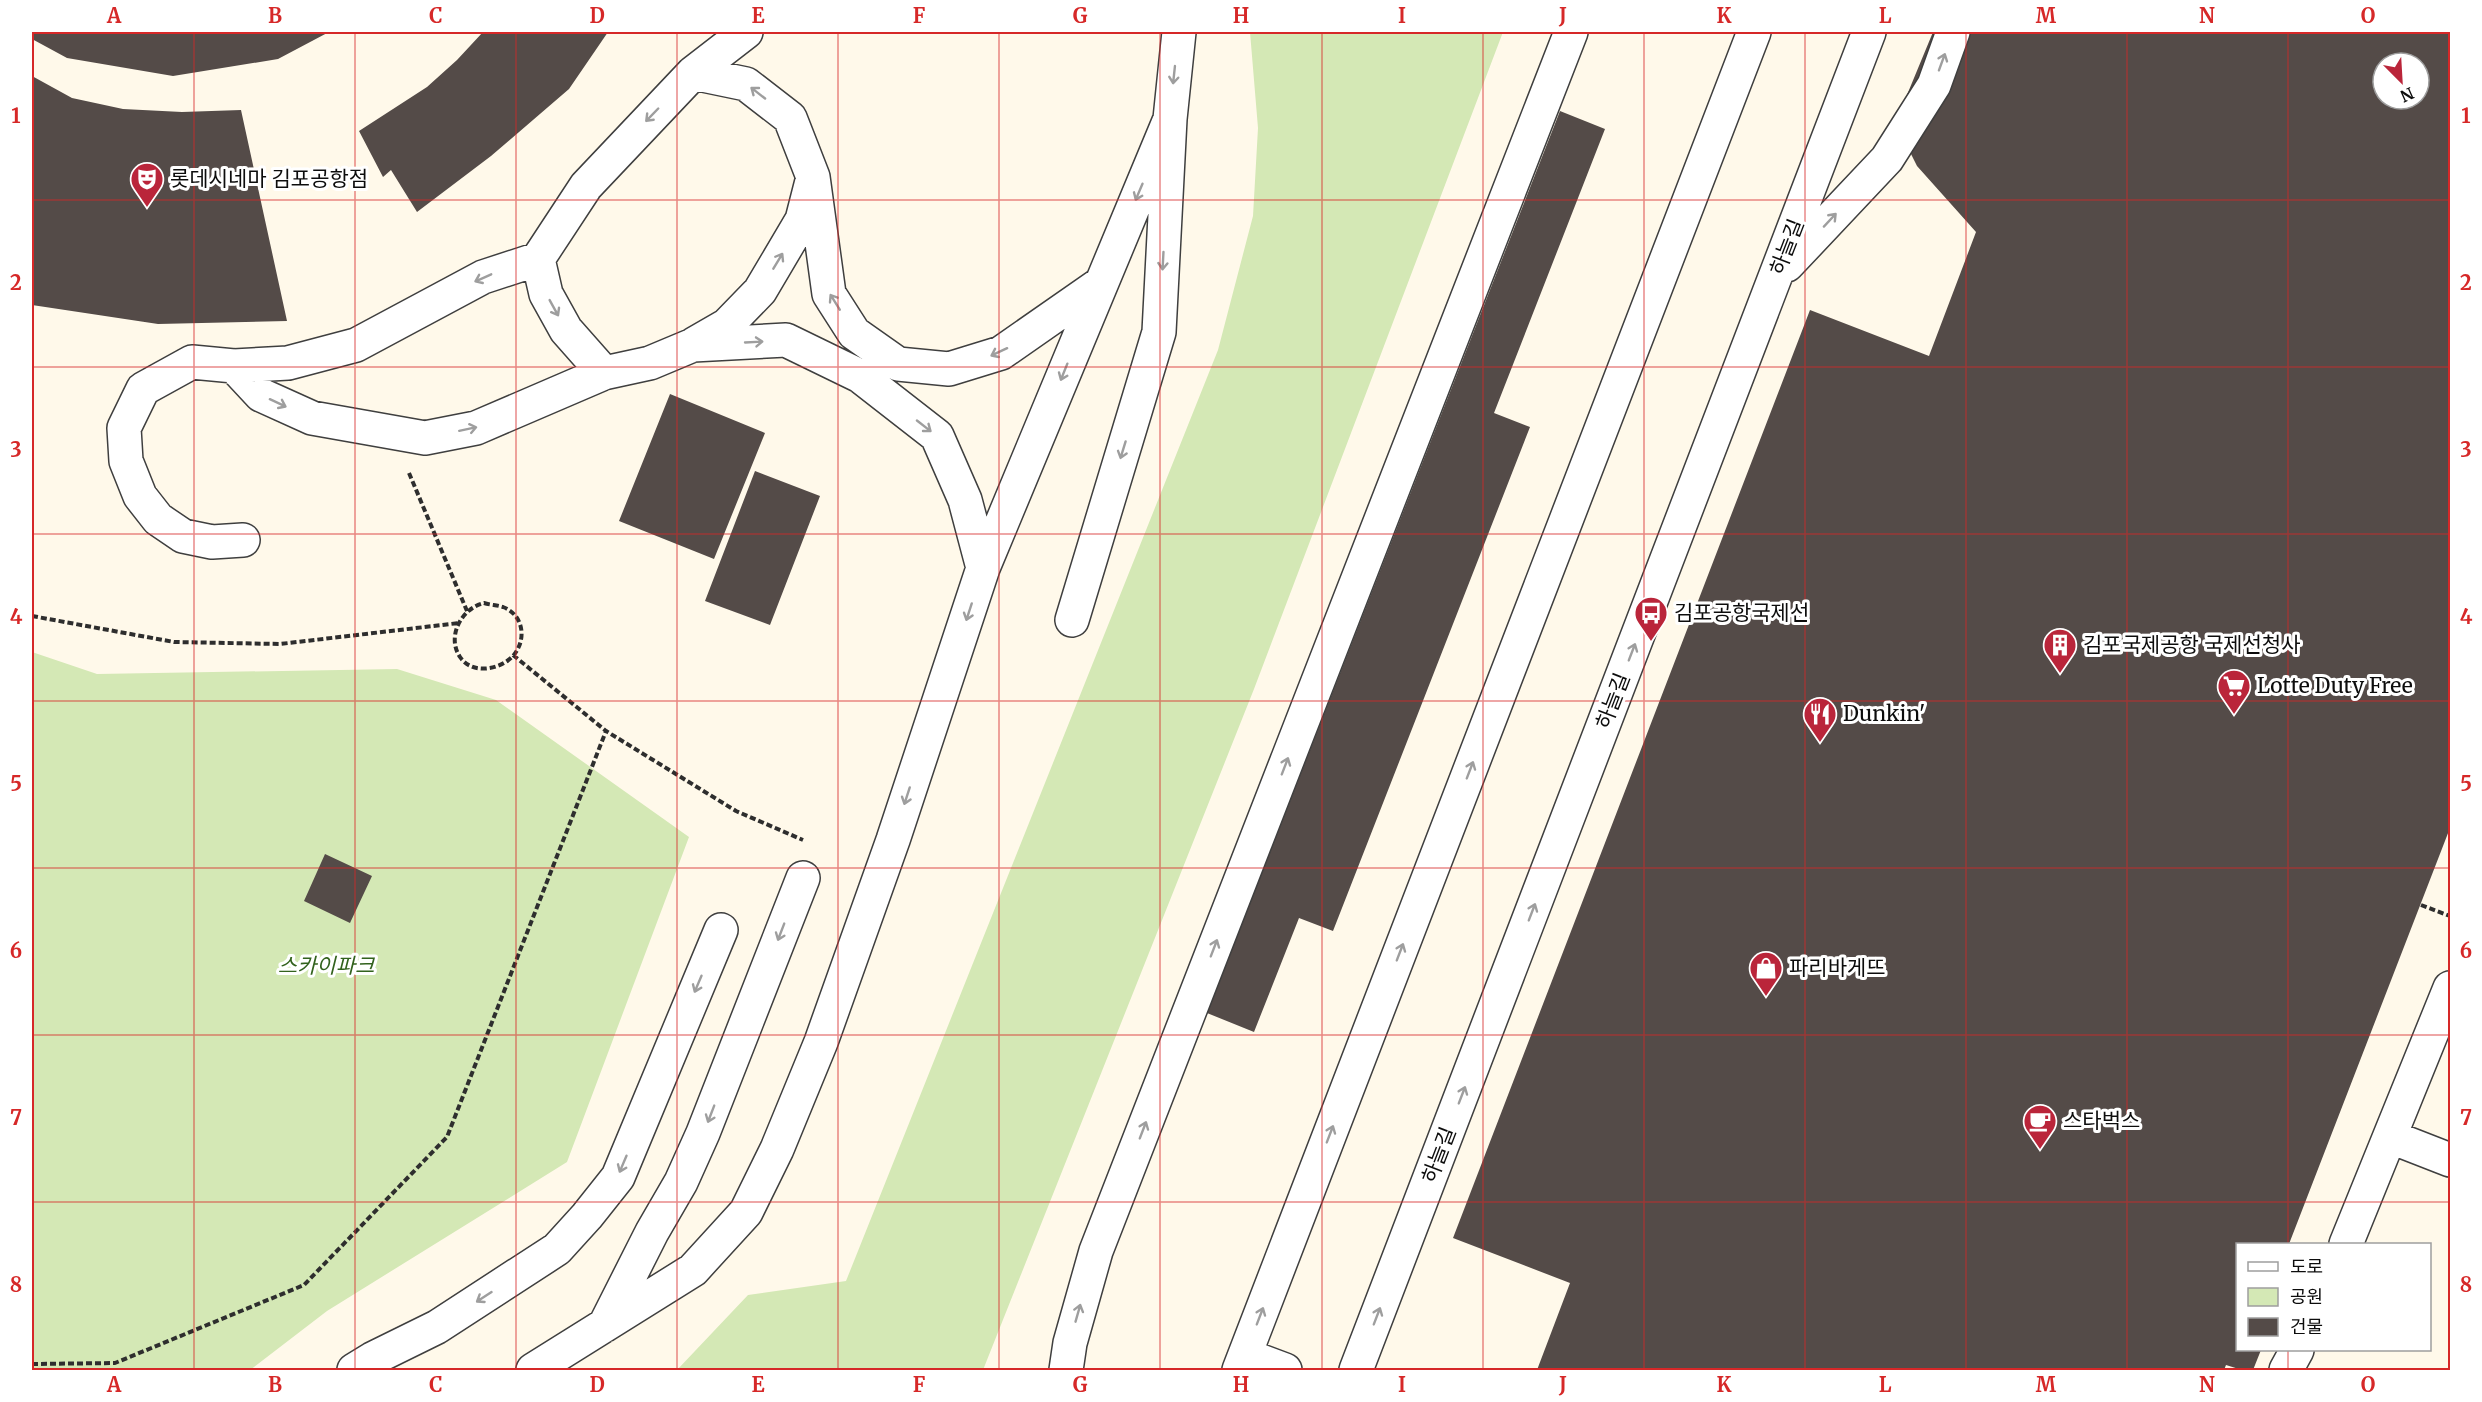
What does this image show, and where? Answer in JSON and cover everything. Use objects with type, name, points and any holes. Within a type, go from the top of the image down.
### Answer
[{"type":"lane","points":[[243,540],[212,542],[183,536],[158,519],[140,496],[126,461],[124,428],[143,388],[192,362],[234,366],[288,363],[356,345],[483,277],[538,259],[586,186],[693,73],[746,32]]},
{"type":"lane","points":[[1072,620],[1159,332],[1170,119],[1179,32]]},
{"type":"lane","points":[[1066,1371],[1070,1343],[1096,1251],[1571,32]]},
{"type":"lane","points":[[1285,1371],[1242,1363],[1754,32]]},
{"type":"lane","name":"하늘길","points":[[1356,1371],[1869,32]]},
{"type":"lane","points":[[1775,277],[1887,159],[1934,85],[1953,32]]},
{"type":"lane","points":[[693,73],[746,84],[790,118],[813,177],[829,294],[854,333],[898,364],[949,369],[1001,353],[1100,284]]},
{"type":"lane","points":[[533,1370],[693,1270],[746,1212],[777,1149],[821,1042],[893,840],[984,568],[1170,119]]},
{"type":"lane","points":[[234,366],[261,395],[312,418],[425,438],[476,428],[604,373],[650,363],[693,345],[728,325],[760,291],[802,220],[813,177]]},
{"type":"lane","points":[[538,259],[546,294],[566,330],[604,373]]},
{"type":"lane","points":[[693,345],[786,340],[860,376],[937,436],[965,500],[984,568]]},
{"type":"lane","points":[[604,1327],[652,1232],[681,1182],[703,1133],[802,878]]},
{"type":"lane","points":[[354,1371],[372,1359],[437,1327],[556,1249],[587,1216],[618,1177],[721,930]]},
{"type":"lane","points":[[2347,1243],[2451,988]]},
{"type":"lane","points":[[2391,1137],[2451,1160]]},
{"type":"lane","points":[[2286,1371],[2296,1351]]},
{"type":"path","points":[[404,462],[466,610]]},
{"type":"path","points":[[484,603],[504,607],[522,626],[520,647],[513,655],[492,668],[474,668],[460,657],[455,636],[466,610],[484,603]]},
{"type":"path","points":[[32,616],[174,642],[268,644],[459,623]]},
{"type":"path","points":[[513,655],[606,731],[736,811],[806,841]]},
{"type":"path","points":[[32,1364],[115,1363],[303,1285],[447,1137],[606,731]]},
{"type":"path","points":[[2421,905],[2451,916]]},
{"type":"green space","points":[[1250,32],[1503,32],[1254,689],[983,1370],[677,1370],[748,1295],[846,1281],[1218,350],[1253,216],[1258,128]]},
{"type":"green space","name":"스카이파크","points":[[32,652],[97,674],[397,669],[496,700],[689,837],[567,1162],[327,1311],[250,1370],[32,1370]]},
{"type":"building","points":[[32,32],[329,32],[278,59],[173,76],[67,58],[32,39]]},
{"type":"building","points":[[483,32],[608,32],[569,89],[491,156],[417,212],[391,170],[383,177],[359,131],[427,87]]},
{"type":"building","name":"김포국제공항 국제선청사","points":[[1933,32],[2450,32],[2450,803],[2448,809],[2450,828],[2289,1243],[2236,1243],[2236,1351],[2261,1351],[2253,1370],[2242,1370],[2226,1365],[2224,1370],[1537,1370],[1570,1283],[1453,1238],[1810,310],[1929,356],[1976,232],[1917,166],[1902,136],[1902,107]]},
{"type":"building","name":"롯데시네마 김포공항점","points":[[32,76],[72,98],[123,109],[182,112],[241,110],[287,321],[158,324],[32,305]]},
{"type":"building","points":[[1560,111],[1605,129],[1494,413],[1530,427],[1333,931],[1299,918],[1254,1032],[1207,1013]]},
{"type":"building","points":[[670,394],[765,433],[714,559],[619,521]]},
{"type":"building","points":[[755,471],[820,496],[770,625],[705,601]]},
{"type":"building","points":[[325,854],[372,876],[350,923],[304,901]]},
{"type":"place","name":"롯데시네마 김포공항점","points":[[147,208]]},
{"type":"place","name":"김포공항국제선","points":[[1651,642]]},
{"type":"place","name":"김포국제공항 국제선청사","points":[[2060,674]]},
{"type":"place","name":"Lotte Duty Free","points":[[2234,715]]},
{"type":"place","name":"Dunkin'","points":[[1820,743]]},
{"type":"place","name":"파리바게뜨","points":[[1766,997]]},
{"type":"place","name":"스타벅스","points":[[2040,1150]]}]
